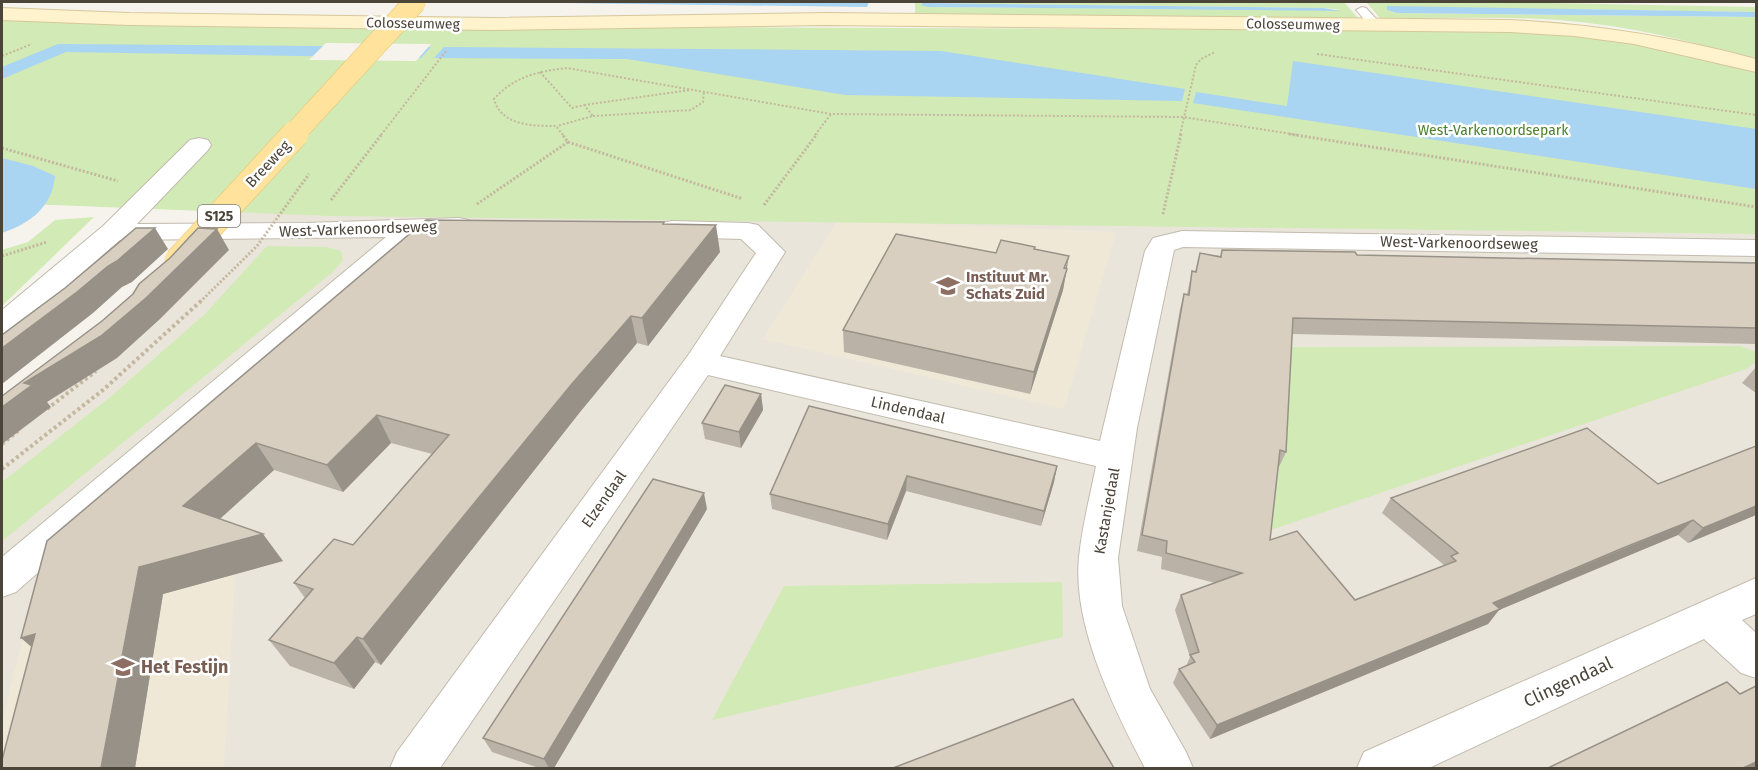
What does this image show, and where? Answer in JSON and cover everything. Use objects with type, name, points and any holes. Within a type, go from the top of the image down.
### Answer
[{"type":"main road","name":"Breeweg","points":[[163,276],[266,167],[415,2]]},
{"type":"main road","name":"Colosseumweg","points":[[2,12],[140,19],[493,24],[825,19],[1368,17],[1603,32],[1680,46],[1756,66]]},
{"type":"street","points":[[2,326],[113,232],[199,145]]},
{"type":"street","points":[[643,229],[756,218]]},
{"type":"street","name":"Elzendaal","points":[[413,768],[700,362],[771,252],[756,218]]},
{"type":"street","name":"West-Varkenoordseweg","points":[[113,232],[307,231],[468,226]]},
{"type":"street","points":[[2,580],[412,229]]},
{"type":"street","name":"West-Varkenoordseweg","points":[[1163,244],[1182,238],[1756,248]]},
{"type":"street","name":"Kastanjedaal","points":[[1163,244],[1154,273],[1120,428],[1098,558],[1102,606],[1131,697],[1170,768]]},
{"type":"street","name":"Lindendaal","points":[[700,362],[1116,458]]},
{"type":"street","name":"Clingendaal","points":[[1380,768],[1756,595]]},
{"type":"street","points":[[1710,617],[1756,659]]},
{"type":"path","points":[[1163,244],[1162,221],[1196,65],[1201,59],[1222,50]]},
{"type":"path","points":[[1306,52],[1756,115]]},
{"type":"path","points":[[307,231],[436,64]]},
{"type":"path","points":[[704,91],[703,102],[691,110],[593,116],[556,126],[515,121],[504,117],[495,105],[494,99],[507,86],[540,72],[554,69],[580,69],[694,89],[831,114],[1183,117],[1756,207]]},
{"type":"path","points":[[540,72],[572,108],[694,89]]},
{"type":"path","points":[[584,105],[593,116]]},
{"type":"path","points":[[556,126],[568,142],[756,218],[831,114]]},
{"type":"path","points":[[468,226],[467,211],[568,142]]},
{"type":"path","points":[[2,148],[153,191]]},
{"type":"path","points":[[2,469],[103,390],[219,285],[256,246],[312,170]]},
{"type":"path","points":[[39,415],[104,363]]},
{"type":"path","points":[[2,444],[21,429]]},
{"type":"shaded area","points":[[252,183],[1756,186],[1756,768],[2,768],[2,409],[86,346]]},
{"type":"shaded area","name":"Instituut Mr. Schats Zuid","points":[[838,220],[1116,232],[1064,409],[763,339]]},
{"type":"shaded area","name":"Het Festijn","points":[[236,562],[224,768],[2,768],[2,722],[29,613]]},
{"type":"green space","points":[[915,2],[1344,2],[1358,18],[915,14]],"holes":[[[923,3],[1341,10],[928,7]]]},
{"type":"green space","points":[[1367,3],[1756,7],[1756,12],[1387,7],[1387,10],[1397,13],[1756,17],[1756,60],[1659,35],[1584,22],[1514,18],[1380,18]]},
{"type":"green space","name":"West-Varkenoordsepark","points":[[2,20],[476,26],[1513,31],[1590,35],[1717,60],[1756,72],[1756,234],[333,216],[2,203]]},
{"type":"green space","points":[[94,217],[2,306],[2,250],[28,242],[55,220]]},
{"type":"green space","points":[[267,246],[327,247],[341,251],[343,260],[334,271],[2,541],[2,482],[109,398],[205,314]]},
{"type":"green space","points":[[1740,346],[1756,352],[1756,362],[1746,369],[1271,530],[1291,347]]},
{"type":"green space","points":[[1062,582],[1063,637],[712,720],[784,586]]},
{"type":"water","points":[[488,2],[869,2],[867,7]]},
{"type":"water","points":[[923,3],[1323,8],[1341,11],[928,7],[921,5]]},
{"type":"water","points":[[1387,6],[1756,12],[1756,17],[1397,13],[1387,10]]},
{"type":"water","points":[[58,44],[431,47],[421,58],[66,52],[2,79],[2,67]]},
{"type":"water","points":[[444,47],[941,51],[1185,89],[1182,101],[845,95],[627,59],[434,58]]},
{"type":"water","points":[[1293,61],[1756,129],[1756,189],[1193,103],[1196,92],[1287,106]]},
{"type":"water","points":[[2,158],[33,166],[55,176],[50,197],[45,205],[31,219],[2,233]]},
{"type":"pier","points":[[326,43],[431,44],[416,61],[309,60]]},
{"type":"building","points":[[426,220],[664,222],[663,224],[716,225],[642,318],[631,316],[571,385],[363,639],[357,637],[334,663],[269,640],[313,589],[294,583],[334,539],[353,545],[449,435],[377,415],[327,465],[256,443],[183,506],[263,534],[139,567],[101,768],[2,768],[2,760],[35,634],[21,638],[47,541]]},
{"type":"building","points":[[136,228],[155,228],[117,261],[2,348],[2,335],[65,288]]},
{"type":"building","points":[[198,228],[217,229],[146,298],[101,336],[24,383],[32,385],[2,407],[2,396],[102,321],[133,294],[139,284],[170,258]]},
{"type":"building","points":[[896,234],[996,253],[1001,240],[1069,256],[1064,268],[1067,269],[1034,372],[843,330]]},
{"type":"building","points":[[1222,250],[1756,263],[1756,328],[1293,318],[1286,452],[1280,450],[1270,540],[1297,531],[1355,600],[1456,561],[1451,556],[1458,553],[1391,498],[1587,428],[1658,484],[1756,446],[1756,506],[1703,528],[1693,520],[1623,548],[1493,603],[1500,609],[1217,725],[1179,669],[1195,662],[1190,655],[1199,652],[1181,595],[1242,573],[1166,553],[1167,541],[1142,535],[1184,294],[1189,295],[1192,271],[1196,272],[1200,253],[1221,257]]},
{"type":"building","points":[[725,385],[761,394],[739,432],[702,423]]},
{"type":"building","points":[[809,406],[1057,466],[1044,511],[907,476],[888,524],[770,494]]},
{"type":"building","points":[[653,479],[704,493],[544,759],[483,738]]},
{"type":"building","points":[[1727,682],[1740,694],[1756,686],[1756,762],[1743,768],[1548,768]]},
{"type":"building","points":[[1073,699],[1114,768],[893,768]]},
{"type":"place","name":"Instituut Mr. Schats Zuid","points":[[948,286]]},
{"type":"place","name":"Het Festijn","points":[[123,667]]}]
